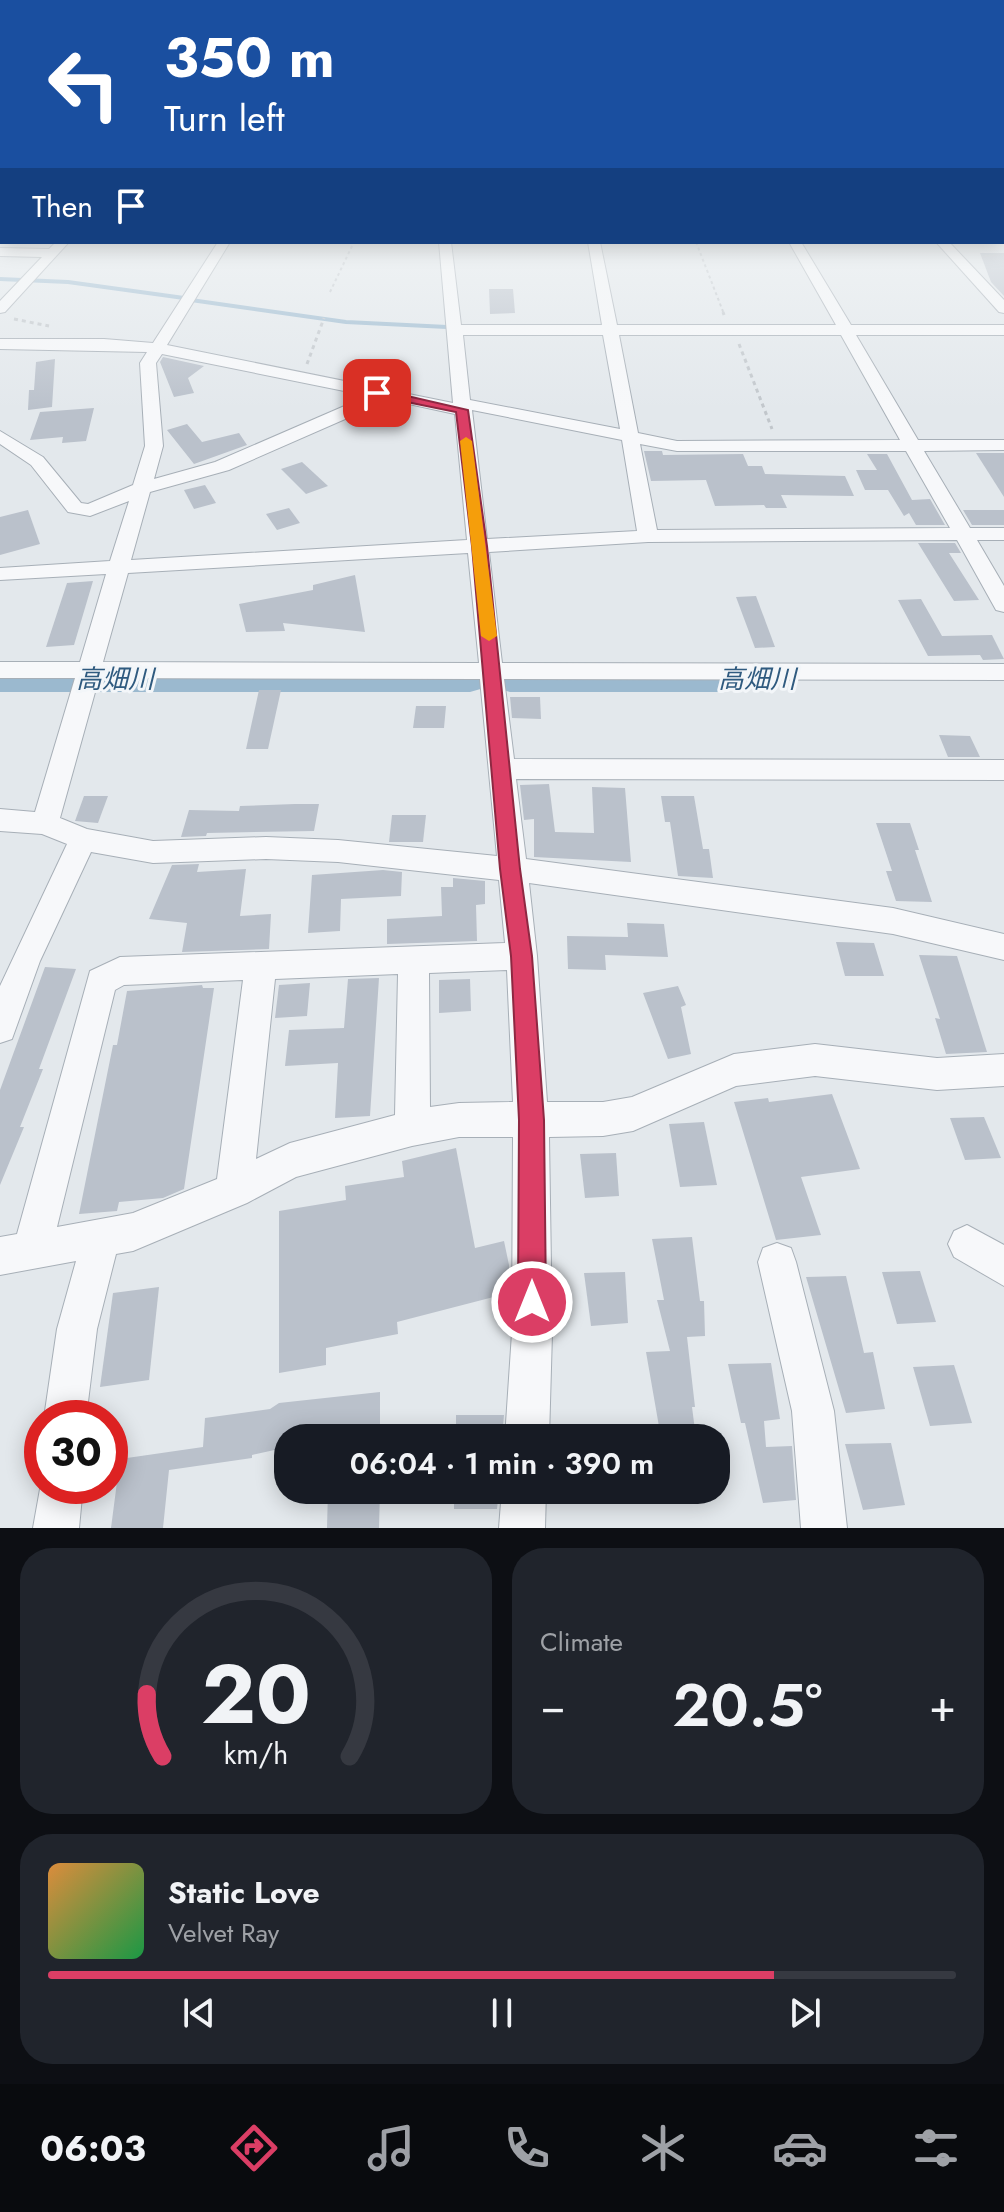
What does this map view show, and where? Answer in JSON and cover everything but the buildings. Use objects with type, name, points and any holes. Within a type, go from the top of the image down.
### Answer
[{"type":"street","points":[[0,309],[39,267]]},
{"type":"street","points":[[45,823],[154,446],[148,363],[208,267]]},
{"type":"street","points":[[448,267],[479,546],[510,869],[522,956],[531,1120],[532,1333],[528,1424]]},
{"type":"street","points":[[599,267],[648,536]]},
{"type":"street","points":[[809,267],[1004,605]]},
{"type":"street","points":[[965,267],[1004,309]]},
{"type":"street","points":[[454,330],[610,327],[1004,330]]},
{"type":"street","points":[[0,344],[104,344],[157,348],[377,393],[677,446],[1004,445]]},
{"type":"street","points":[[0,436],[37,461],[75,508],[82,511],[142,488],[248,457],[362,405],[377,393]]},
{"type":"street","points":[[0,574],[648,536],[1004,534]]},
{"type":"street","points":[[0,670],[89,676],[1004,672]]},
{"type":"street","points":[[502,769],[1004,770]]},
{"type":"street","points":[[0,820],[45,823],[83,839],[153,852],[266,848],[338,851],[510,869],[893,921],[1004,947]]},
{"type":"street","points":[[0,1028],[25,961],[83,839]]},
{"type":"street","points":[[522,956],[120,971],[101,981],[16,1253],[133,1232],[234,1190],[290,1161],[412,1128],[459,1120],[603,1119],[633,1114],[734,1070],[815,1060],[937,1074],[1004,1070]]},
{"type":"street","points":[[412,1128],[414,961]]},
{"type":"street","points":[[234,1190],[261,965]]},
{"type":"street","points":[[67,1400],[77,1329],[101,1240]]},
{"type":"street","points":[[967,1244],[1004,1267]]},
{"type":"street","points":[[777,1262],[813,1411],[824,1528]]},
{"type":"street","points":[[56,1528],[59,1504]]},
{"type":"street","points":[[522,1528],[523,1504]]},
{"type":"path","points":[[330,292],[342,267]]},
{"type":"path","points":[[706,267],[779,446]]},
{"type":"path","points":[[302,377],[323,319]]},
{"type":"waterway","points":[[0,279],[68,282],[184,298]]},
{"type":"waterway","points":[[191,300],[346,322],[447,327]]},
{"type":"waterway","name":"高畑川","points":[[0,679],[470,679]]},
{"type":"waterway","name":"高畑川","points":[[510,679],[717,679]]},
{"type":"slow traffic","points":[[466,441],[489,636]]},
{"type":"route","points":[[377,393],[462,410],[479,546],[510,869],[522,956],[531,1120],[532,1302]]}]
